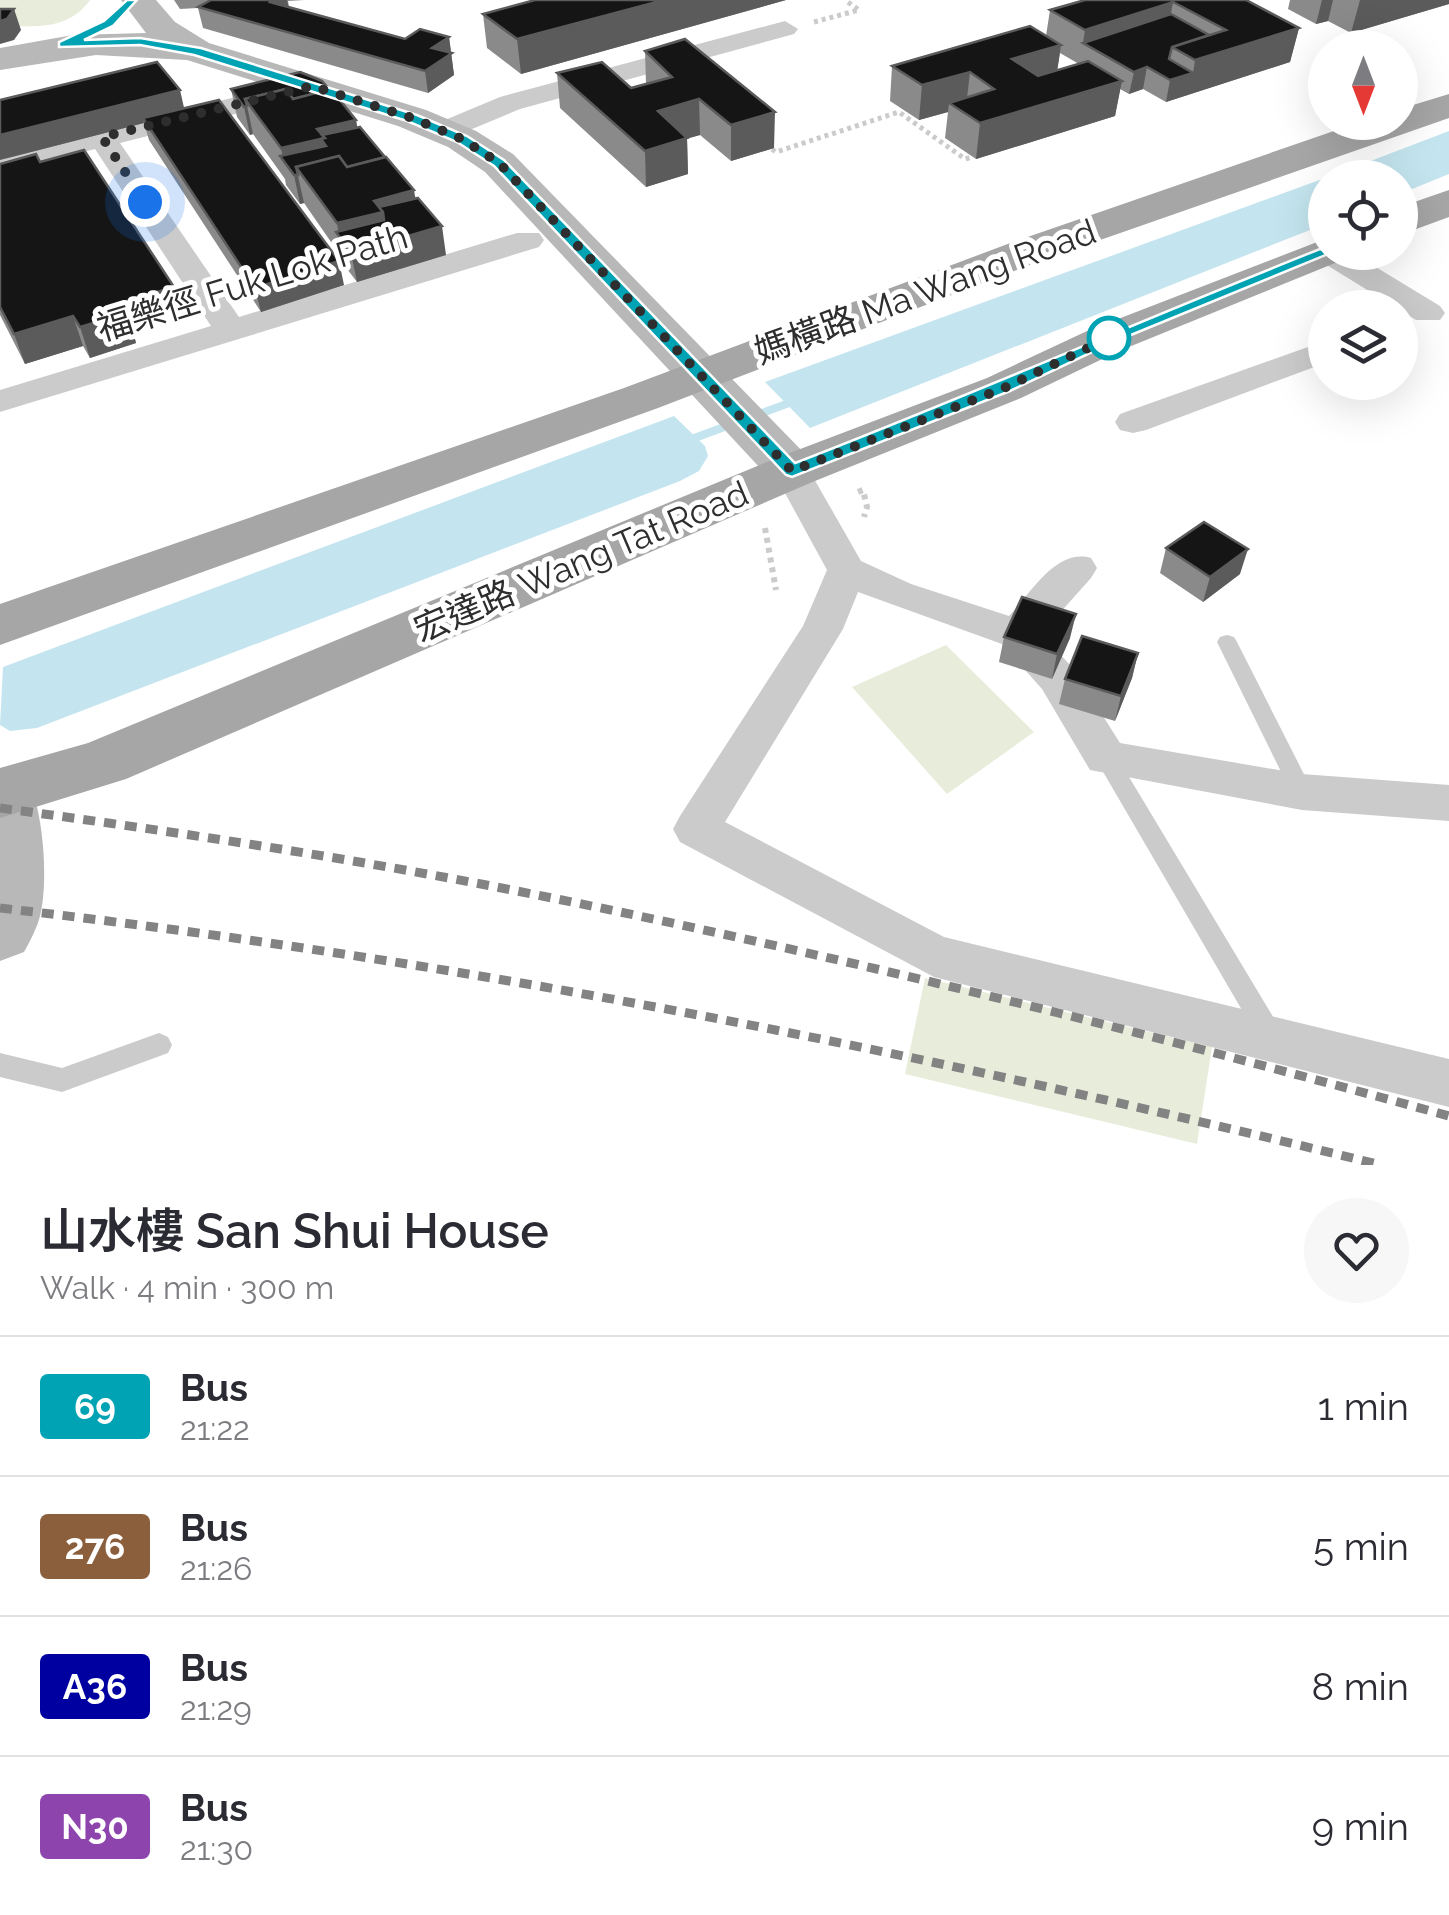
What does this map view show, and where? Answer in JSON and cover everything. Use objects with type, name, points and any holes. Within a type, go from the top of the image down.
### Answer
[{"type":"main road","points":[[0,59],[64,44],[109,24],[131,0]]},
{"type":"main road","points":[[138,0],[162,30],[196,51]]},
{"type":"main road","points":[[64,44],[140,42],[196,51],[443,131],[499,163],[775,454]]},
{"type":"main road","name":"媽橫路 Ma Wang Road","points":[[1418,116],[1449,105]]},
{"type":"main road","name":"媽橫路 Ma Wang Road","points":[[0,625],[705,381],[1028,251],[1348,140]]},
{"type":"main road","points":[[1418,215],[1449,202]]},
{"type":"main road","name":"宏達路 Wang Tat Road","points":[[2,793],[104,762],[775,454],[1004,388],[1103,341],[1308,260]]},
{"type":"main road","points":[[0,932],[6,924],[11,898],[2,793]]},
{"type":"street","points":[[443,131],[510,103],[785,29]]},
{"type":"street","points":[[0,164],[312,86]]},
{"type":"street","points":[[102,137],[230,331]]},
{"type":"street","name":"福樂徑 Fuk Lok Path","points":[[0,401],[528,240]]},
{"type":"street","points":[[1356,270],[1426,314]]},
{"type":"street","points":[[1132,422],[1308,357]]},
{"type":"street","points":[[775,454],[847,570],[897,594],[1017,634],[1057,678],[1106,758],[1302,792],[1449,803]]},
{"type":"street","points":[[1017,634],[1076,568]]},
{"type":"street","points":[[847,570],[822,629],[696,829],[934,956],[1449,1083]]},
{"type":"lane","points":[[1227,642],[1302,792]]},
{"type":"lane","points":[[1106,758],[1272,1039]]},
{"type":"lane","points":[[0,1065],[62,1080],[159,1045]]},
{"type":"path","points":[[785,29],[859,10],[845,0]]},
{"type":"path","points":[[772,149],[776,152],[901,111],[965,159],[972,156]]},
{"type":"path","points":[[764,526],[776,590]]},
{"type":"green space","points":[[0,0],[90,0],[61,22],[0,26]]},
{"type":"green space","points":[[946,645],[1034,732],[947,794],[852,687]]},
{"type":"green space","points":[[925,978],[1212,1047],[1197,1144],[905,1074]]},
{"type":"water","points":[[1449,131],[1449,174],[1418,187],[1418,160],[1373,160]]},
{"type":"water","points":[[1308,184],[1308,231],[810,428],[765,382]]},
{"type":"water","points":[[674,416],[705,446],[708,456],[699,471],[680,481],[37,728],[10,731],[0,725],[3,667]]},
{"type":"building","points":[[211,0],[272,0],[405,39],[420,29],[449,37],[432,48],[452,53],[425,71],[198,7]]},
{"type":"building","points":[[535,0],[664,0],[517,39],[483,14]]},
{"type":"building","points":[[1085,0],[1246,0],[1299,28],[1195,60],[1172,47],[1226,30],[1173,2],[1085,30],[1050,10]]},
{"type":"building","points":[[0,9],[14,9],[7,19],[0,21]]},
{"type":"building","points":[[1171,14],[1209,35],[1172,47],[1169,59],[1193,73],[1170,80],[1147,67],[1134,72],[1083,43]]},
{"type":"building","points":[[1030,26],[1061,45],[1012,59],[1038,76],[1088,61],[1122,81],[980,123],[949,103],[994,89],[970,72],[922,85],[892,66]]},
{"type":"building","points":[[685,39],[775,112],[731,125],[699,99],[658,111],[687,138],[645,151],[557,73],[602,62],[631,88],[672,77],[645,51]]},
{"type":"building","points":[[157,62],[180,90],[0,135],[0,100]]},
{"type":"building","points":[[300,72],[322,81],[330,90],[293,99],[286,89],[245,99],[244,107],[231,89]]},
{"type":"building","points":[[286,89],[293,99],[331,89],[356,120],[317,129],[325,138],[281,148],[245,99]]},
{"type":"building","points":[[219,100],[339,261],[255,288],[143,118]]},
{"type":"building","points":[[360,127],[385,157],[347,167],[339,156],[296,167],[298,175],[294,175],[280,156],[326,146],[322,135]]},
{"type":"building","points":[[84,150],[174,287],[120,303],[127,313],[80,327],[73,316],[14,334],[0,307],[0,164],[36,154],[40,162]]},
{"type":"building","points":[[339,156],[347,167],[386,157],[414,190],[374,201],[383,212],[337,223],[296,167]]},
{"type":"building","points":[[418,198],[442,226],[351,253],[336,232],[384,220],[379,207]]},
{"type":"building","points":[[1204,522],[1248,549],[1210,577],[1166,548]]},
{"type":"building","points":[[1022,597],[1076,614],[1057,654],[1004,637]]},
{"type":"building","points":[[1082,636],[1138,653],[1121,696],[1065,679]]},
{"type":"waterway","points":[[681,443],[802,398]]},
{"type":"railway","points":[[0,808],[346,860],[778,946],[1002,999],[1449,1116]]},
{"type":"railway","points":[[0,908],[350,955],[695,1014],[1037,1085],[1381,1165]]},
{"type":"bus line","name":"69","points":[[131,0],[109,24],[64,44],[140,42],[196,51],[412,118],[462,139],[499,163],[792,471],[1004,388],[1103,341],[1308,259]]},
{"type":"route","points":[[145,202],[102,137],[312,86],[412,118],[462,139],[499,163],[792,471],[1004,388],[1109,338]]}]
